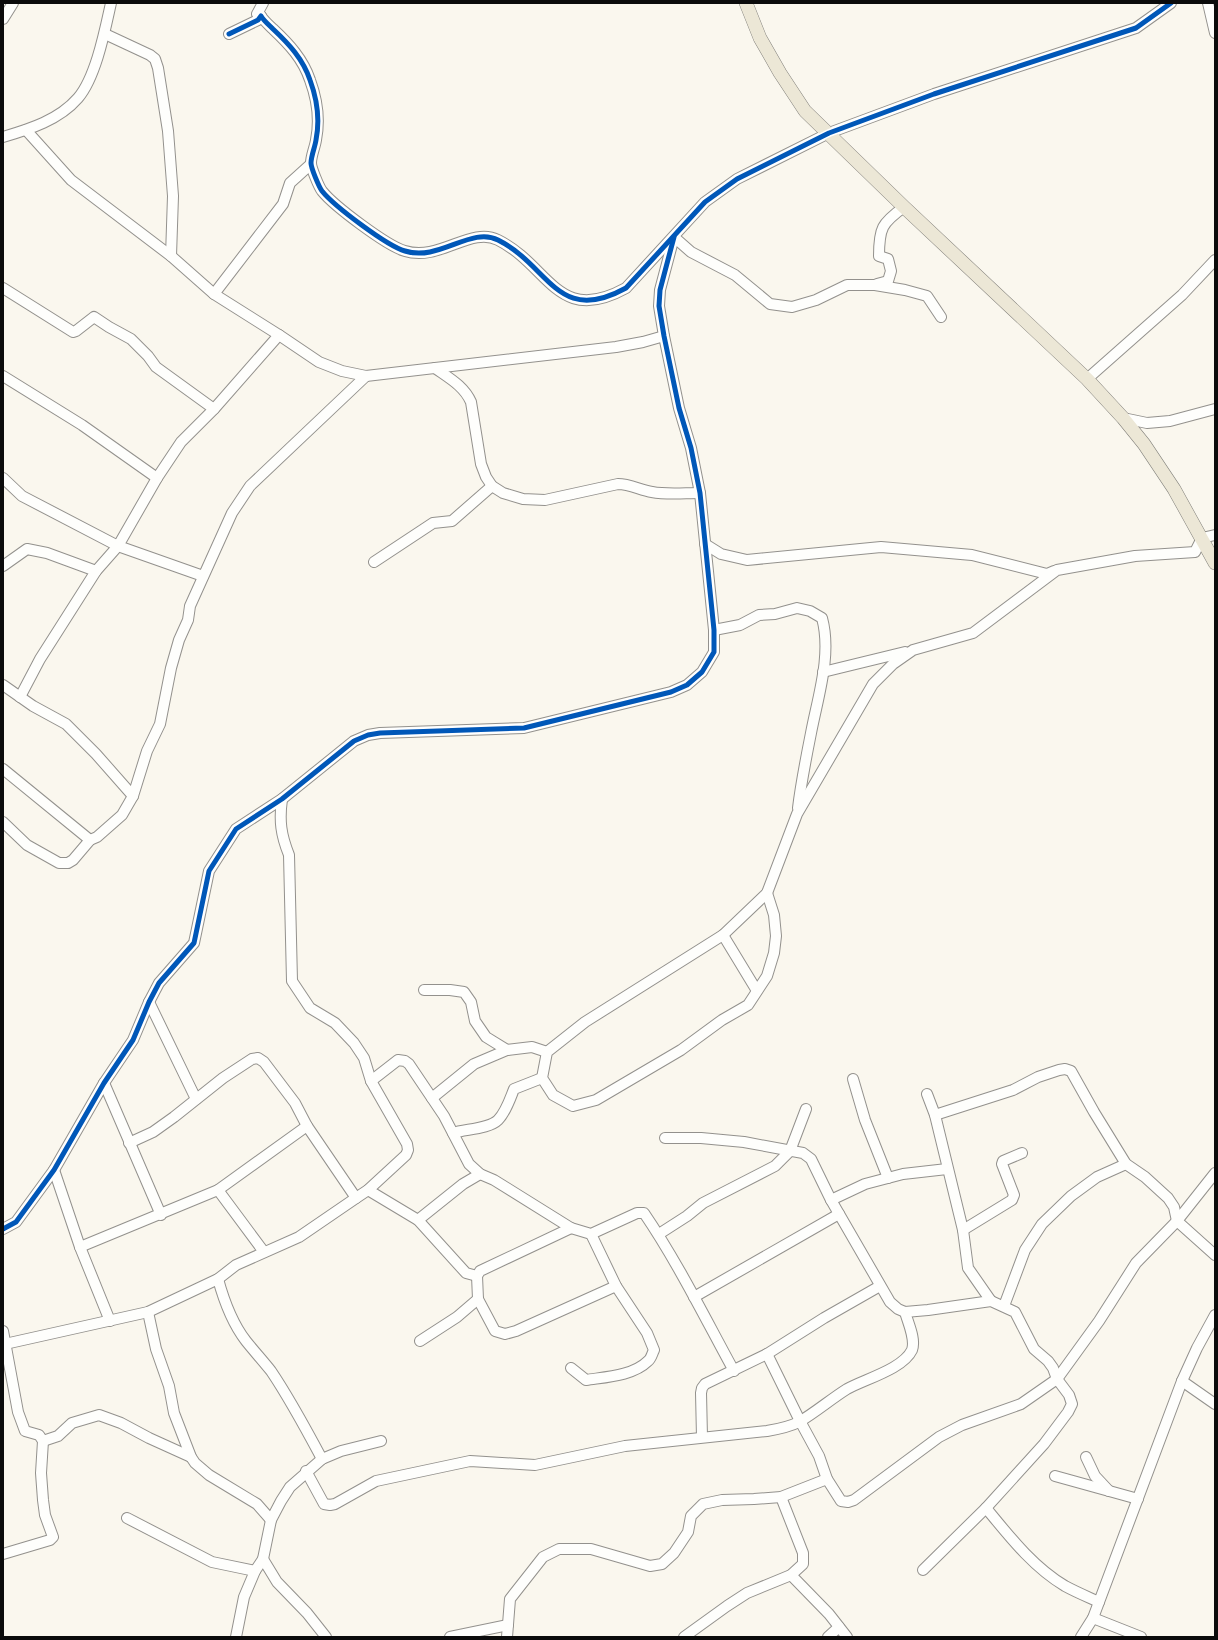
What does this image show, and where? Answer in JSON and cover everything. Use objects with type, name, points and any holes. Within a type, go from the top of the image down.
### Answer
[{"type":"main road","points":[[746,3],[760,38],[780,73],[805,110],[904,207],[1086,379],[1123,418],[1144,444],[1174,489],[1215,563]]},
{"type":"street","points":[[3,19],[13,3]]},
{"type":"street","points":[[263,3],[257,14],[261,16],[298,55],[310,80],[318,116],[311,164],[321,190],[328,198],[358,222],[392,245],[405,251],[430,252],[443,250],[474,237],[487,237],[498,240],[516,252],[563,294],[576,299],[591,301],[611,296],[626,288],[674,238],[705,202],[737,179],[829,133],[934,94],[1136,28],[1171,3]]},
{"type":"street","points":[[1208,3],[1215,33]]},
{"type":"street","points":[[3,138],[48,121],[66,109],[78,98],[87,83],[105,34],[109,4]]},
{"type":"street","points":[[229,34],[258,20],[261,16]]},
{"type":"street","points":[[105,34],[150,55],[155,59],[158,68],[168,131],[174,196],[172,256]]},
{"type":"street","points":[[26,130],[71,180],[172,256],[214,294],[280,334],[319,362],[342,371],[366,376],[616,347],[664,336]]},
{"type":"street","points":[[214,294],[284,204],[290,183],[311,164]]},
{"type":"street","points":[[875,285],[888,281],[891,271],[888,259],[879,256],[879,244],[882,227],[892,216],[904,207]]},
{"type":"street","points":[[674,238],[691,252],[735,275],[770,304],[792,307],[816,300],[847,285],[875,285],[905,290],[927,296],[941,317]]},
{"type":"street","points":[[3,1228],[16,1222],[54,1170],[104,1083],[134,1040],[149,1002],[159,983],[194,943],[209,871],[236,829],[282,799],[354,741],[368,735],[380,733],[524,728],[671,692],[687,685],[702,672],[714,652],[714,630],[700,493],[691,448],[679,408],[659,306],[660,290],[674,238]]},
{"type":"street","points":[[1086,379],[1182,295],[1215,260]]},
{"type":"street","points":[[3,288],[73,332],[76,332],[94,317],[131,339],[148,356],[156,367],[214,409]]},
{"type":"street","points":[[20,697],[40,659],[96,571],[118,546],[157,478],[181,442],[214,409],[280,334]]},
{"type":"street","points":[[435,368],[462,387],[467,393],[471,402],[481,464],[486,477],[492,486],[503,493],[523,499],[545,500],[618,484],[627,484],[651,492],[663,494],[700,493]]},
{"type":"street","points":[[3,376],[82,425],[157,478]]},
{"type":"street","points":[[3,822],[27,845],[59,862],[68,863],[73,860],[90,840],[97,837],[122,815],[133,796],[147,751],[160,724],[171,668],[179,640],[188,620],[190,606],[232,513],[250,486],[366,376]]},
{"type":"street","points":[[1123,418],[1147,423],[1215,409]]},
{"type":"street","points":[[3,478],[22,496],[118,546],[203,576]]},
{"type":"street","points":[[374,562],[433,523],[452,521],[492,486]]},
{"type":"street","points":[[705,544],[721,554],[747,560],[881,547],[972,555],[1047,574],[1057,570],[1135,556],[1195,552],[1202,538],[1215,536]]},
{"type":"street","points":[[3,566],[28,549],[47,552],[96,571]]},
{"type":"street","points":[[1024,567],[1033,588]]},
{"type":"street","points":[[824,672],[913,650],[973,633],[1057,570]]},
{"type":"street","points":[[714,630],[740,625],[759,615],[775,614],[797,608],[810,611],[822,618],[825,629],[824,672],[810,732],[797,814]]},
{"type":"street","points":[[767,893],[774,915],[776,936],[774,953],[767,976],[748,1005],[722,1020],[681,1050],[596,1100],[572,1106],[553,1095],[542,1078],[547,1052],[585,1022],[723,935],[767,893],[797,814],[873,684],[893,664],[913,650]]},
{"type":"street","points":[[3,685],[20,697],[66,724],[96,754],[133,796]]},
{"type":"street","points":[[3,769],[90,840]]},
{"type":"street","points":[[5,1344],[148,1312],[218,1279],[236,1265],[298,1237],[368,1190],[406,1155],[408,1150],[406,1144],[371,1081],[364,1058],[354,1043],[335,1023],[310,1008],[292,981],[288,855],[279,816],[282,799]]},
{"type":"street","points":[[723,935],[757,990]]},
{"type":"street","points":[[424,990],[450,990],[464,992],[471,1002],[475,1021],[486,1037],[507,1050]]},
{"type":"street","points":[[149,1002],[196,1099]]},
{"type":"street","points":[[432,1098],[474,1064],[507,1050],[532,1047],[547,1052]]},
{"type":"street","points":[[129,1143],[153,1132],[223,1078],[252,1059],[258,1058],[264,1062],[295,1103],[307,1126],[356,1198]]},
{"type":"street","points":[[371,1081],[398,1060],[405,1061],[410,1064],[444,1116],[469,1164],[480,1174],[494,1180],[571,1228],[591,1234],[640,1213],[644,1213],[659,1234],[734,1371]]},
{"type":"street","points":[[935,1115],[1013,1090],[1038,1077],[1065,1069],[1071,1071],[1126,1164],[1145,1177],[1168,1198],[1174,1207],[1177,1221],[1215,1255]]},
{"type":"street","points":[[452,1133],[484,1127],[497,1121],[505,1112],[514,1089],[542,1078]]},
{"type":"street","points":[[853,1079],[865,1120],[888,1178]]},
{"type":"street","points":[[104,1083],[160,1214]]},
{"type":"street","points":[[927,1094],[935,1115],[963,1230],[968,1268],[991,1301]]},
{"type":"street","points":[[659,1234],[688,1216],[703,1203],[775,1166],[790,1151],[806,1109]]},
{"type":"street","points":[[80,1247],[218,1190],[307,1126]]},
{"type":"street","points":[[665,1138],[701,1138],[744,1142],[803,1153],[811,1159],[831,1200],[880,1286],[890,1302],[898,1309],[905,1312],[991,1301],[1015,1312],[1034,1349],[1048,1361],[1053,1368],[1057,1379],[1069,1395],[1072,1404],[1068,1412],[1044,1444],[986,1508],[923,1570]]},
{"type":"street","points":[[963,1230],[1012,1200],[1014,1195],[1002,1164],[1003,1161],[1022,1153]]},
{"type":"street","points":[[1004,1306],[1025,1250],[1042,1224],[1071,1196],[1097,1177],[1126,1164]]},
{"type":"street","points":[[831,1200],[865,1184],[903,1174],[948,1169]]},
{"type":"street","points":[[54,1170],[80,1247],[110,1321]]},
{"type":"street","points":[[767,1354],[800,1421],[820,1456],[828,1479],[841,1501],[848,1502],[854,1500],[939,1437],[962,1425],[1021,1404],[1057,1379],[1099,1321],[1136,1263],[1177,1221],[1215,1173]]},
{"type":"street","points":[[418,1220],[463,1184],[480,1174]]},
{"type":"street","points":[[218,1190],[264,1252]]},
{"type":"street","points":[[368,1190],[418,1220],[466,1273],[477,1276]]},
{"type":"street","points":[[694,1297],[839,1214]]},
{"type":"street","points":[[571,1228],[480,1271],[477,1276],[478,1299],[495,1331],[505,1334],[516,1331],[616,1286]]},
{"type":"street","points":[[571,1368],[586,1380],[636,1370],[649,1361],[654,1350],[647,1333],[616,1286],[591,1234]]},
{"type":"street","points":[[218,1279],[232,1318],[245,1339],[270,1371],[296,1411],[322,1459]]},
{"type":"street","points":[[702,1437],[702,1388],[705,1384],[767,1354],[824,1318],[880,1286]]},
{"type":"street","points":[[420,1341],[457,1316],[478,1299]]},
{"type":"street","points":[[148,1312],[156,1350],[169,1386],[174,1413],[195,1463],[209,1475],[257,1504],[271,1520]]},
{"type":"street","points":[[306,1472],[324,1504],[330,1505],[335,1504],[376,1481],[470,1461],[535,1465],[625,1446],[786,1428],[800,1421],[848,1389],[898,1364],[907,1357],[914,1342],[905,1312]]},
{"type":"street","points":[[1081,1637],[1093,1618],[1182,1381],[1197,1348],[1215,1315]]},
{"type":"street","points":[[3,1331],[18,1412],[25,1431],[39,1435],[43,1441],[41,1473],[43,1500],[45,1515],[53,1537],[45,1542],[3,1554]]},
{"type":"street","points":[[1182,1381],[1215,1404]]},
{"type":"street","points":[[43,1441],[58,1436],[72,1423],[99,1415],[121,1423],[149,1438],[191,1456]]},
{"type":"street","points":[[236,1637],[244,1597],[255,1572],[263,1559],[271,1520],[290,1487],[322,1459],[341,1451],[381,1441]]},
{"type":"street","points":[[1086,1457],[1095,1476],[1109,1491]]},
{"type":"street","points":[[1055,1476],[1138,1499]]},
{"type":"street","points":[[507,1637],[510,1599],[543,1556],[559,1549],[591,1549],[650,1566],[662,1564],[674,1553],[688,1532],[691,1516],[702,1504],[722,1500],[781,1497],[828,1479]]},
{"type":"street","points":[[684,1637],[726,1606],[747,1593],[791,1575],[803,1564],[803,1553],[781,1497]]},
{"type":"street","points":[[986,1508],[1010,1537],[1035,1563],[1065,1586],[1099,1602]]},
{"type":"street","points":[[127,1518],[212,1562],[255,1572]]},
{"type":"street","points":[[263,1559],[277,1582],[307,1613],[326,1637]]},
{"type":"street","points":[[791,1575],[829,1614],[847,1637]]},
{"type":"street","points":[[1093,1618],[1141,1637]]},
{"type":"street","points":[[450,1637],[508,1625]]},
{"type":"street","points":[[828,1637],[839,1627]]},
{"type":"cycle path","points":[[229,34],[258,20],[261,16],[290,46],[304,65],[310,80],[317,110],[318,125],[311,165],[322,191],[328,198],[361,225],[397,248],[418,253],[442,249],[477,237],[488,237],[498,240],[516,251],[556,288],[569,296],[584,300],[603,298],[626,288],[705,202],[737,179],[829,133],[934,94],[1136,28],[1171,3]]},
{"type":"cycle path","points":[[3,1229],[16,1222],[54,1170],[104,1083],[133,1040],[149,1002],[159,983],[194,943],[209,871],[236,829],[282,799],[354,741],[368,735],[380,733],[524,728],[671,692],[687,685],[702,672],[714,652],[714,630],[700,493],[691,448],[679,408],[659,306],[660,290],[674,237]]}]
